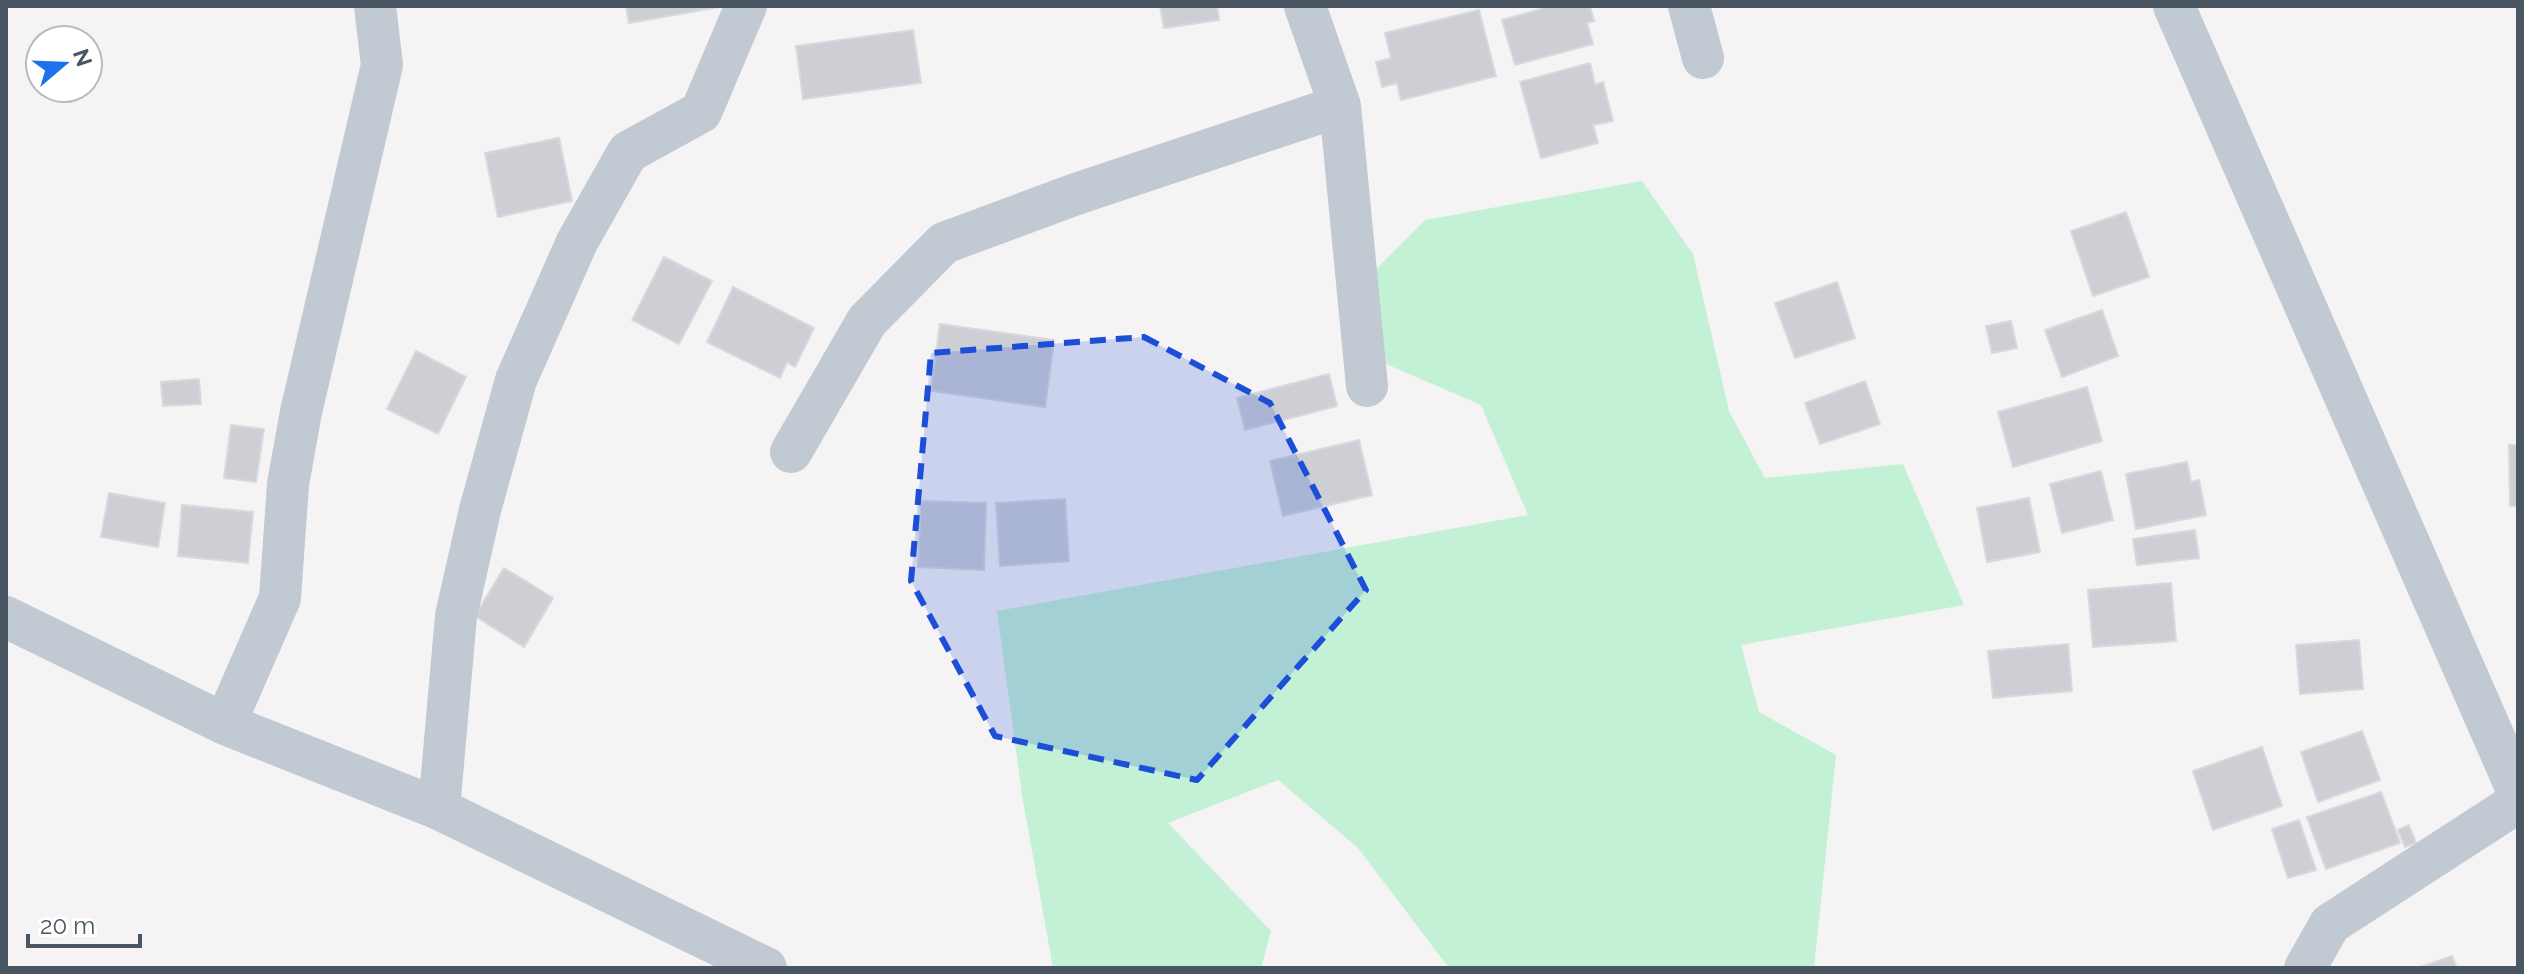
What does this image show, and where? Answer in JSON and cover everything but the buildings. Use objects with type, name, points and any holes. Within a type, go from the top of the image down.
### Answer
[{"type":"street","points":[[225,724],[280,598],[288,484],[301,412],[382,65],[375,6]]},
{"type":"street","points":[[439,809],[456,616],[480,510],[516,380],[577,242],[628,152],[701,112],[746,6]]},
{"type":"street","points":[[1305,6],[1340,106],[1367,386]]},
{"type":"street","points":[[1689,6],[1703,58]]},
{"type":"street","points":[[2174,6],[2518,792]]},
{"type":"street","points":[[791,452],[867,321],[944,243],[1076,194],[1340,106]]},
{"type":"street","points":[[6,617],[225,724],[439,809],[766,968]]},
{"type":"street","points":[[2305,968],[2330,924],[2518,802]]},
{"type":"highlighted area","points":[[1144,337],[1270,403],[1366,590],[1197,780],[995,736],[911,581],[931,353]]},
{"type":"green space","points":[[1642,181],[1693,254],[1729,411],[1765,478],[1903,464],[1964,605],[1741,645],[1759,712],[1836,755],[1814,968],[1449,968],[1358,848],[1278,780],[1168,823],[1271,931],[1261,968],[1053,968],[1022,795],[997,611],[1528,515],[1481,405],[1379,361],[1357,288],[1425,220]]}]
